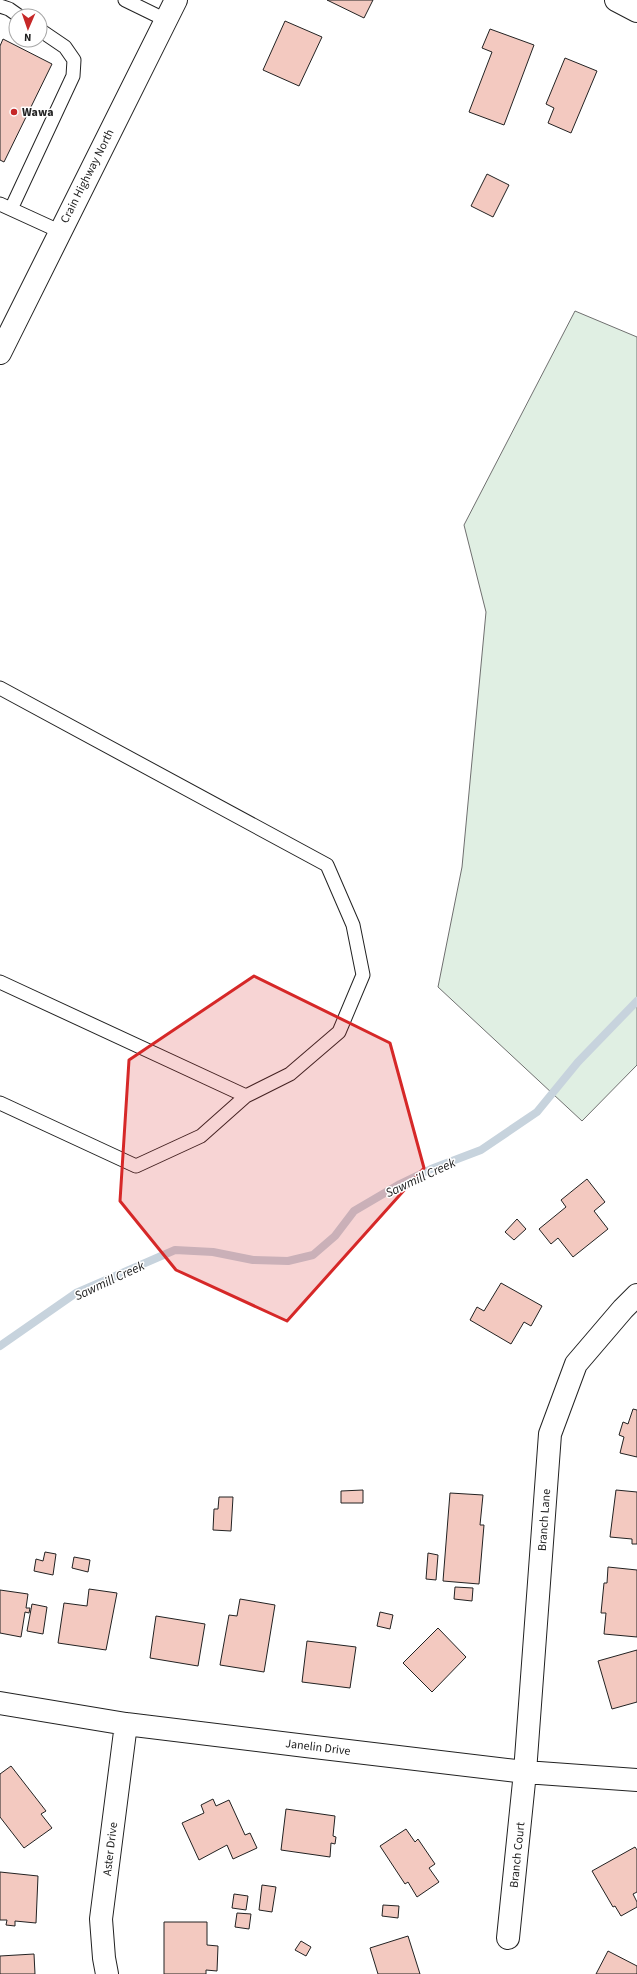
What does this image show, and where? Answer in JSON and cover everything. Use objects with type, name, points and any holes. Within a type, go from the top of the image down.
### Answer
[{"type":"street","name":"Crain Highway North","points":[[0,353],[59,231],[176,0]]},
{"type":"street","points":[[616,0],[637,11]]},
{"type":"street","name":"Branch Lane","points":[[525,1772],[550,1434],[576,1364],[623,1309],[637,1295]]},
{"type":"street","name":"Janelin Drive","points":[[0,1703],[126,1724],[525,1772],[637,1780]]},
{"type":"street","name":"Aster Drive","points":[[107,1974],[104,1958],[101,1919],[126,1724]]},
{"type":"street","name":"Branch Court","points":[[508,1938],[525,1772]]},
{"type":"lane","points":[[125,0],[166,20]]},
{"type":"lane","points":[[48,35],[65,47],[74,60],[73,76],[5,206],[59,231]]},
{"type":"lane","points":[[0,688],[327,865],[353,925],[363,975],[339,1032],[290,1074],[246,1096],[201,1136],[136,1166],[0,1103]]},
{"type":"lane","points":[[0,982],[246,1096]]},
{"type":"highlighted area","points":[[254,976],[390,1043],[424,1168],[287,1321],[176,1270],[120,1201],[129,1060]]},
{"type":"green space","points":[[575,311],[637,337],[637,1065],[582,1121],[438,987],[462,867],[486,612],[464,525]]},
{"type":"building","points":[[327,0],[373,0],[364,18]]},
{"type":"building","points":[[285,21],[322,37],[299,86],[263,70]]},
{"type":"building","points":[[490,29],[534,45],[504,125],[469,112],[492,52],[482,48]]},
{"type":"building","name":"Wawa","points":[[3,39],[8,42],[8,48],[21,48],[52,64],[4,162],[0,160],[0,46]]},
{"type":"building","points":[[565,58],[597,71],[571,133],[548,123],[554,108],[546,104]]},
{"type":"building","points":[[487,174],[509,185],[493,217],[471,206]]},
{"type":"building","points":[[587,1179],[605,1202],[594,1211],[608,1229],[573,1257],[558,1238],[551,1244],[539,1229],[566,1207],[561,1200]]},
{"type":"building","points":[[517,1219],[526,1229],[514,1240],[505,1232]]},
{"type":"building","points":[[501,1283],[542,1306],[531,1326],[524,1322],[511,1344],[470,1320],[477,1307],[484,1311]]},
{"type":"building","points":[[633,1409],[637,1410],[637,1457],[620,1453],[624,1437],[619,1435],[623,1422],[628,1424]]},
{"type":"building","points":[[363,1490],[363,1503],[341,1503],[341,1491]]},
{"type":"building","points":[[616,1490],[637,1492],[637,1544],[632,1544],[632,1539],[610,1537]]},
{"type":"building","points":[[450,1493],[483,1495],[480,1525],[484,1525],[479,1584],[443,1581]]},
{"type":"building","points":[[219,1497],[233,1497],[231,1531],[213,1530],[214,1509],[218,1509]]},
{"type":"building","points":[[45,1552],[56,1554],[53,1575],[34,1571],[36,1559],[43,1561]]},
{"type":"building","points":[[428,1553],[438,1555],[436,1580],[426,1579]]},
{"type":"building","points":[[74,1557],[90,1560],[88,1572],[72,1568]]},
{"type":"building","points":[[608,1567],[637,1570],[637,1637],[604,1634],[606,1613],[601,1613],[604,1583],[607,1583]]},
{"type":"building","points":[[455,1587],[473,1588],[472,1601],[454,1599]]},
{"type":"building","points":[[89,1589],[117,1593],[106,1650],[58,1643],[64,1603],[87,1606]]},
{"type":"building","points":[[0,1590],[28,1594],[26,1608],[30,1608],[29,1613],[25,1612],[21,1637],[0,1633]]},
{"type":"building","points":[[240,1599],[275,1605],[264,1672],[220,1665],[229,1615],[237,1616]]},
{"type":"building","points":[[32,1604],[47,1607],[43,1634],[27,1631]]},
{"type":"building","points":[[380,1612],[393,1615],[390,1629],[377,1626]]},
{"type":"building","points":[[156,1616],[205,1624],[198,1666],[150,1658]]},
{"type":"building","points":[[438,1628],[466,1657],[432,1692],[403,1663]]},
{"type":"building","points":[[307,1641],[356,1647],[350,1688],[302,1682]]},
{"type":"building","points":[[637,1650],[637,1702],[612,1709],[598,1661]]},
{"type":"building","points":[[11,1766],[46,1811],[41,1814],[52,1828],[24,1848],[0,1817],[0,1774]]},
{"type":"building","points":[[213,1799],[216,1806],[229,1800],[245,1835],[250,1833],[257,1848],[233,1859],[227,1845],[199,1860],[182,1823],[204,1813],[201,1805]]},
{"type":"building","points":[[286,1809],[335,1816],[333,1836],[336,1837],[335,1844],[331,1843],[330,1857],[281,1850]]},
{"type":"building","points":[[406,1829],[415,1842],[418,1839],[435,1864],[429,1868],[439,1882],[417,1897],[408,1882],[405,1884],[380,1846]]},
{"type":"building","points":[[635,1847],[637,1850],[637,1892],[633,1894],[637,1902],[637,1907],[621,1916],[615,1906],[613,1907],[592,1871]]},
{"type":"building","points":[[0,1872],[38,1876],[36,1923],[15,1921],[15,1926],[6,1925],[7,1920],[0,1920]]},
{"type":"building","points":[[262,1885],[276,1887],[272,1912],[259,1910]]},
{"type":"building","points":[[234,1894],[248,1896],[246,1910],[232,1908]]},
{"type":"building","points":[[383,1905],[399,1906],[398,1918],[382,1916]]},
{"type":"building","points":[[237,1913],[251,1914],[249,1929],[235,1927]]},
{"type":"building","points":[[164,1922],[207,1922],[207,1945],[218,1946],[217,1971],[206,1970],[206,1974],[164,1974]]},
{"type":"building","points":[[408,1936],[420,1974],[378,1974],[370,1948]]},
{"type":"building","points":[[301,1941],[311,1947],[306,1956],[295,1950]]},
{"type":"building","points":[[608,1951],[637,1966],[637,1974],[596,1974]]},
{"type":"building","points":[[34,1954],[35,1974],[0,1974],[0,1956]]},
{"type":"waterway","name":"Sawmill Creek","points":[[0,1346],[76,1293],[175,1250],[213,1252],[253,1260],[288,1261],[313,1255],[335,1236],[354,1211],[400,1184],[431,1169],[481,1150],[537,1112],[578,1062],[637,1001]]},
{"type":"place","name":"Wawa","points":[[14,112]]}]
